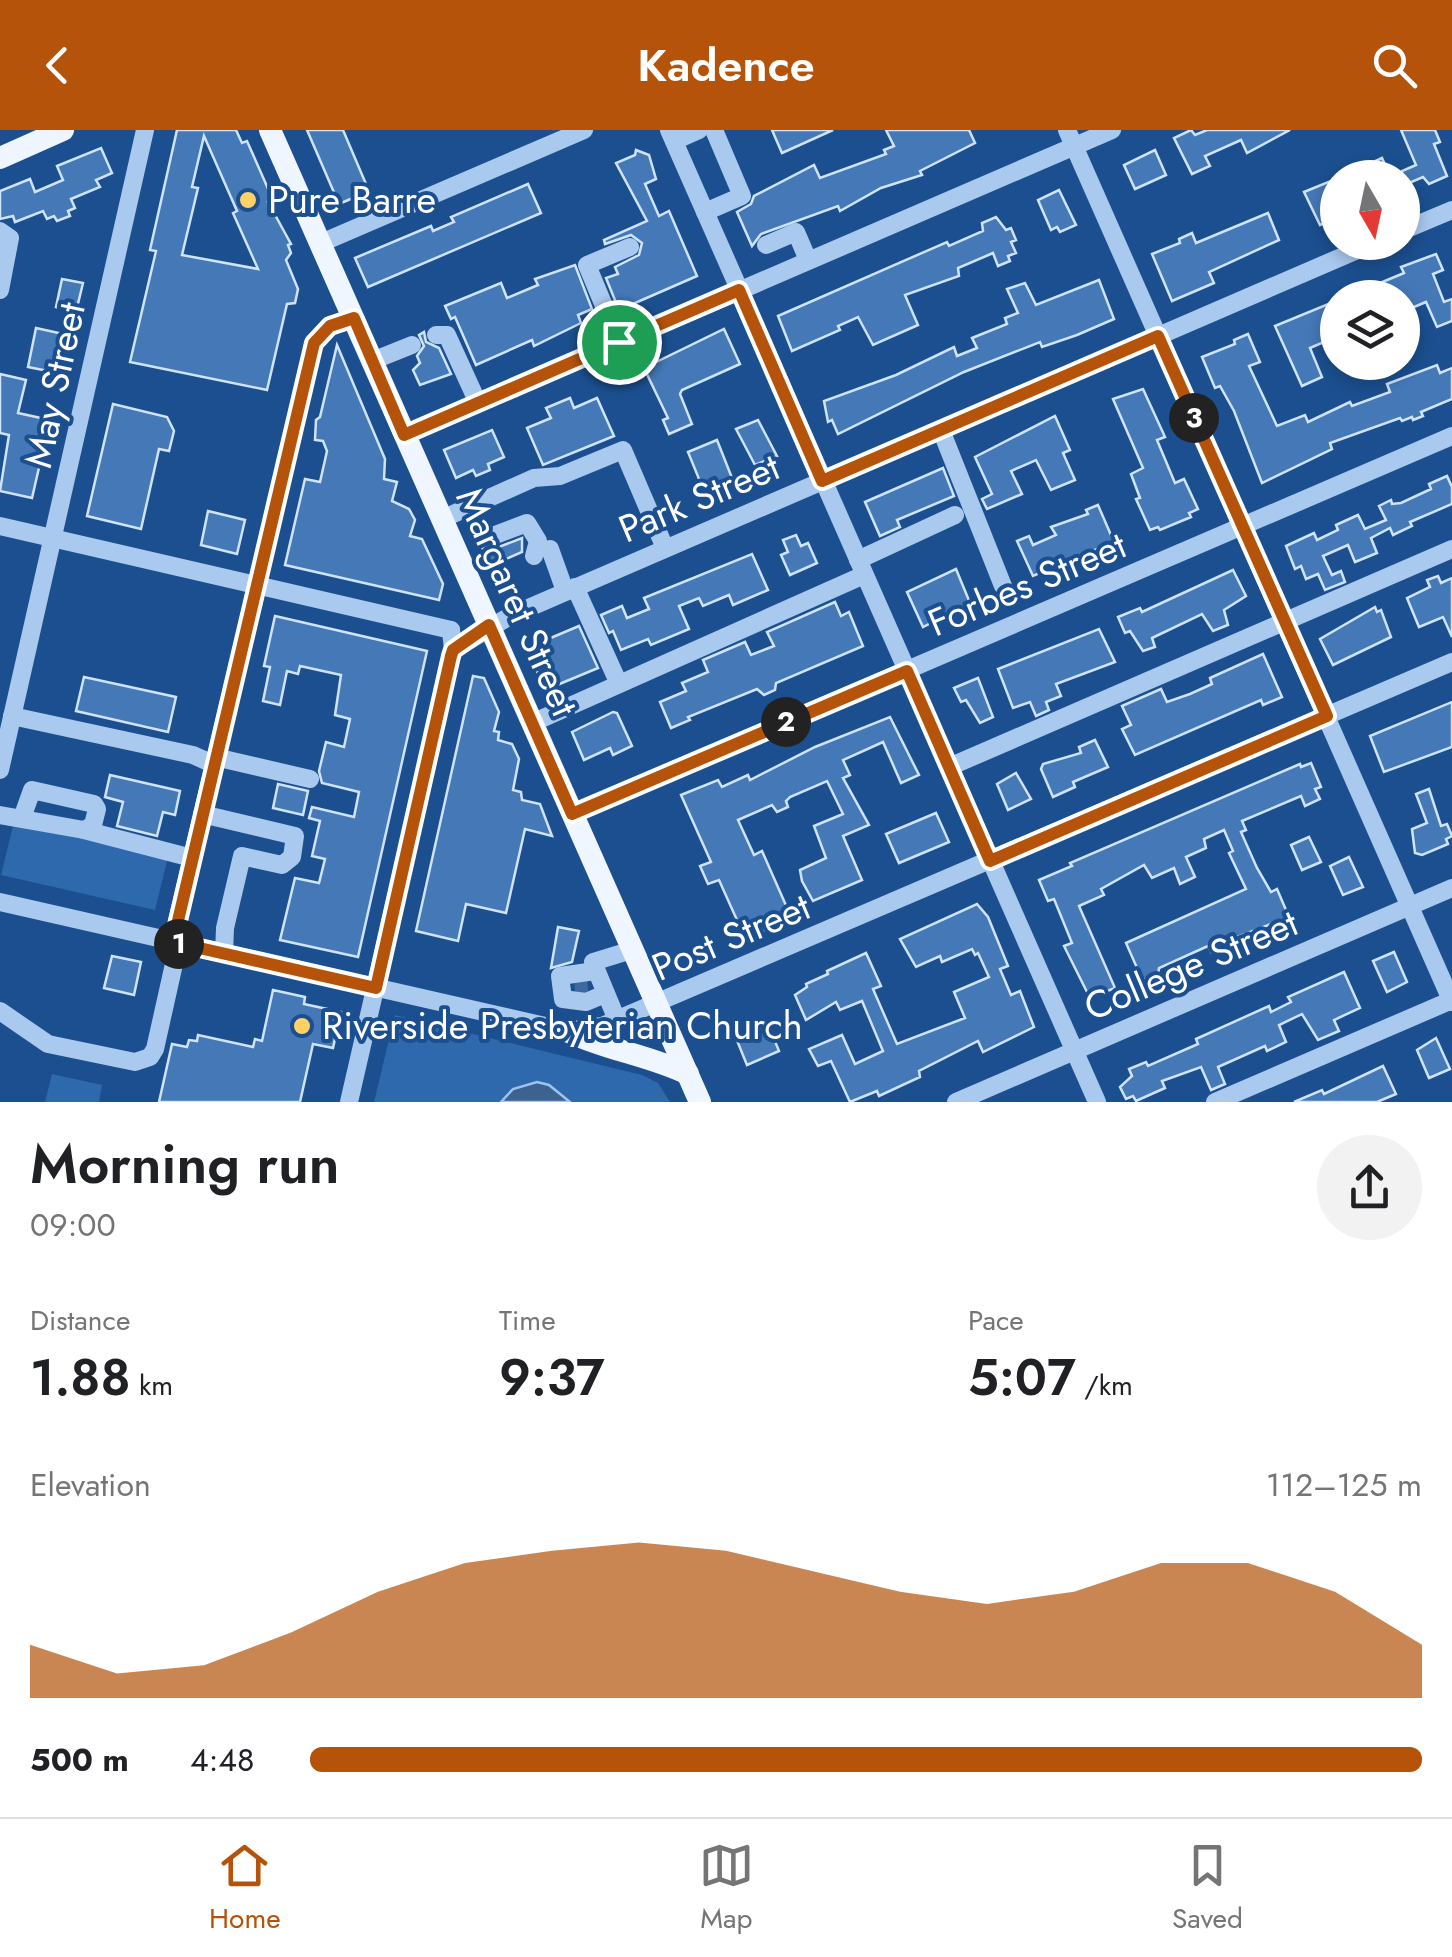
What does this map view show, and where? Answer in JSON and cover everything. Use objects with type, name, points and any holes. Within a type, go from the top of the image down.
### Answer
[{"type":"main road","points":[[0,158],[63,130]]},
{"type":"main road","name":"Margaret Street","points":[[270,130],[700,1102]]},
{"type":"main road","points":[[564,1030],[594,1044],[652,1057],[688,1074]]},
{"type":"street","name":"May Street","points":[[0,767],[145,130]]},
{"type":"street","points":[[321,244],[584,130]]},
{"type":"street","points":[[700,130],[672,136],[1097,1102]]},
{"type":"street","points":[[705,212],[742,196],[714,130]]},
{"type":"street","points":[[404,435],[808,260],[1071,138],[1112,130]]},
{"type":"street","points":[[1071,138],[1452,1000],[1215,1102]]},
{"type":"street","points":[[1420,223],[1452,210]]},
{"type":"street","points":[[0,231],[10,238],[0,290]]},
{"type":"street","points":[[766,245],[796,232],[808,260]]},
{"type":"street","points":[[619,342],[588,265],[630,247]]},
{"type":"street","name":"Park Street","points":[[453,650],[489,625],[570,589],[1334,260]]},
{"type":"street","points":[[0,1011],[48,1044],[134,1062],[150,1058],[155,1049],[174,964],[173,942],[254,584],[314,343],[330,326],[354,318]]},
{"type":"street","points":[[436,335],[447,334],[478,403]]},
{"type":"street","points":[[372,361],[412,345]]},
{"type":"street","points":[[941,430],[1003,586]]},
{"type":"street","name":"Forbes Street","points":[[572,814],[1452,436]]},
{"type":"street","points":[[442,519],[534,478],[560,476],[623,450],[664,548]]},
{"type":"street","points":[[532,723],[861,567],[956,514]]},
{"type":"street","points":[[478,532],[490,536],[527,523],[542,552],[570,589],[619,684]]},
{"type":"street","points":[[0,526],[451,630],[453,650],[349,1102]]},
{"type":"street","points":[[949,767],[1452,548]]},
{"type":"street","name":"Park Street","points":[[451,630],[466,625],[489,625]]},
{"type":"street","name":"Post Street","points":[[0,902],[564,1030],[617,1020],[656,1004],[1452,662]]},
{"type":"street","points":[[12,716],[310,779]]},
{"type":"street","points":[[22,818],[30,792],[37,790],[96,805],[93,824],[84,830]]},
{"type":"street","points":[[202,814],[295,836],[292,857],[282,864],[242,856],[225,928],[224,954]]},
{"type":"street","points":[[0,815],[84,830],[192,858]]},
{"type":"street","name":"College Street","points":[[956,1102],[1452,888]]},
{"type":"street","points":[[564,1030],[593,962],[632,950]]},
{"type":"street","points":[[584,988],[617,1020]]},
{"type":"shaded area","points":[[14,822],[168,857],[155,910],[1,875]]},
{"type":"shaded area","points":[[395,1015],[642,1075],[658,1083],[670,1102],[374,1102]]},
{"type":"shaded area","points":[[52,1074],[102,1085],[99,1102],[45,1102]]},
{"type":"shaded area","points":[[537,1082],[549,1085],[570,1102],[501,1102],[513,1089]]},
{"type":"building","points":[[177,130],[236,130],[242,143],[247,141],[273,200],[268,202],[291,244],[286,260],[298,289],[295,303],[287,304],[267,390],[130,362],[156,251],[150,250]],"holes":[[[204,136],[237,211],[233,213],[258,269],[182,255],[198,188],[192,187]]]},
{"type":"building","points":[[307,130],[343,130],[369,191],[339,204]]},
{"type":"building","points":[[772,130],[833,130],[782,153]]},
{"type":"building","points":[[886,130],[969,130],[975,143],[920,171],[922,175],[881,188],[840,211],[838,206],[761,234],[752,246],[737,212],[751,204],[754,196],[814,165],[820,178],[886,154],[884,150],[894,146]]},
{"type":"building","points":[[1191,130],[1195,135],[1207,130],[1290,130],[1247,153],[1241,140],[1205,156],[1210,166],[1192,174],[1174,138]]},
{"type":"building","points":[[1401,130],[1435,130],[1440,142],[1434,144],[1447,176],[1429,184],[1420,178],[1420,160],[1414,160]]},
{"type":"building","points":[[101,148],[112,173],[96,180],[100,187],[71,199],[75,208],[68,211],[70,216],[57,221],[54,216],[47,219],[43,211],[15,222],[13,216],[0,219],[0,191],[30,179],[35,192],[63,180],[57,166]]},
{"type":"building","points":[[636,150],[649,155],[656,179],[645,184],[659,216],[669,211],[697,276],[619,310],[606,278],[618,274],[615,267],[639,255],[642,243],[631,235],[605,244],[604,240],[647,221],[616,163],[635,155]]},
{"type":"building","points":[[1155,150],[1166,175],[1135,189],[1124,165]]},
{"type":"building","points":[[528,184],[541,213],[368,287],[355,258],[431,226],[433,231],[454,222],[451,217]]},
{"type":"building","points":[[1320,185],[1320,225],[1304,192]]},
{"type":"building","points":[[1059,190],[1076,225],[1060,232],[1057,227],[1051,230],[1038,200]]},
{"type":"building","points":[[1268,213],[1279,240],[1209,272],[1214,283],[1172,301],[1152,254],[1180,243],[1179,239],[1192,233],[1196,243]]},
{"type":"building","points":[[996,217],[1006,230],[1011,228],[1016,253],[998,266],[993,253],[958,268],[959,276],[905,295],[918,325],[873,345],[858,317],[838,326],[840,330],[792,351],[778,316],[947,242],[949,246],[983,231],[982,223]]},
{"type":"building","points":[[1436,254],[1443,270],[1433,274],[1444,302],[1452,299],[1452,321],[1437,327],[1426,302],[1420,304],[1420,280],[1387,280],[1404,273],[1401,267]]},
{"type":"building","points":[[575,265],[592,309],[578,315],[581,323],[534,346],[532,340],[476,365],[455,317],[451,319],[445,306],[501,283],[507,298],[538,285],[535,279]]},
{"type":"building","points":[[62,279],[83,283],[76,312],[56,307]]},
{"type":"building","points":[[1099,280],[1114,319],[964,372],[838,434],[832,420],[828,422],[824,401],[896,375],[954,347],[957,356],[977,348],[972,338],[1007,324],[1005,318],[1018,313],[1007,289],[1025,283],[1036,305]]},
{"type":"building","points":[[1320,307],[1320,344],[1310,348],[1320,378],[1302,386],[1275,326]]},
{"type":"building","points":[[36,328],[72,336],[63,374],[28,367]]},
{"type":"building","points":[[724,329],[740,364],[682,390],[680,394],[692,424],[669,434],[663,420],[668,418],[644,368]]},
{"type":"building","points":[[424,332],[426,342],[439,348],[451,374],[420,385],[413,370],[420,363],[417,356],[424,346],[419,335]]},
{"type":"building","points":[[1248,334],[1260,362],[1249,366],[1277,426],[1305,415],[1308,422],[1350,402],[1352,406],[1390,392],[1387,384],[1420,380],[1420,371],[1437,365],[1440,373],[1452,368],[1452,399],[1421,412],[1423,416],[1413,420],[1400,418],[1330,443],[1332,449],[1262,483],[1234,411],[1220,386],[1215,388],[1202,357],[1235,344],[1234,340]]},
{"type":"building","points":[[337,345],[385,459],[384,479],[397,482],[392,501],[409,509],[415,520],[410,536],[422,539],[443,584],[439,600],[285,565],[305,479],[320,482],[327,451],[323,441],[315,440],[316,420],[320,417]]},
{"type":"building","points":[[0,374],[26,380],[18,413],[50,420],[32,498],[0,491],[9,435],[0,433]]},
{"type":"building","points":[[1143,389],[1165,437],[1157,440],[1175,483],[1184,479],[1198,509],[1189,513],[1191,517],[1160,530],[1150,530],[1136,499],[1140,498],[1131,474],[1143,468],[1113,399]]},
{"type":"building","points":[[570,398],[574,408],[597,398],[614,436],[543,465],[527,428],[551,418],[546,408]]},
{"type":"building","points":[[113,404],[167,417],[174,431],[169,451],[159,449],[141,529],[87,516]]},
{"type":"building","points":[[1055,416],[1070,450],[1063,453],[1075,480],[1051,490],[1036,460],[1011,471],[1022,494],[987,509],[982,499],[992,494],[975,457]]},
{"type":"building","points":[[758,420],[777,456],[755,465],[736,429]]},
{"type":"building","points":[[492,430],[504,457],[488,464],[490,470],[476,476],[473,470],[456,478],[444,450]]},
{"type":"building","points":[[717,440],[732,478],[708,487],[706,482],[701,484],[688,452]]},
{"type":"building","points":[[943,468],[954,496],[897,520],[900,527],[880,536],[865,502]]},
{"type":"building","points":[[1447,476],[1452,504],[1410,522],[1412,526],[1393,535],[1390,528],[1371,538],[1377,553],[1355,562],[1348,545],[1323,556],[1332,575],[1341,571],[1345,582],[1325,590],[1318,574],[1306,579],[1301,566],[1295,569],[1286,546],[1314,533],[1317,540],[1358,515],[1365,529],[1386,520],[1379,506],[1391,500],[1392,504],[1401,503],[1431,489],[1429,484]]},
{"type":"building","points":[[1098,505],[1114,542],[1033,576],[1017,541],[1029,536],[1033,545],[1056,535],[1051,527],[1088,514],[1086,510]]},
{"type":"building","points":[[208,511],[245,520],[237,554],[201,545]]},
{"type":"building","points":[[796,535],[801,546],[808,543],[817,563],[790,575],[781,555],[788,552],[783,540]]},
{"type":"building","points":[[522,538],[522,552],[490,566],[482,547],[494,549]]},
{"type":"building","points":[[752,554],[768,590],[733,605],[729,595],[703,606],[699,598],[679,606],[689,629],[651,645],[648,639],[621,650],[613,631],[609,633],[601,615],[622,606],[627,618],[649,609],[644,598]]},
{"type":"building","points":[[956,569],[970,603],[923,627],[907,592]]},
{"type":"building","points":[[1233,570],[1246,596],[1224,610],[1228,625],[1213,631],[1202,614],[1152,638],[1155,647],[1143,651],[1130,631],[1125,633],[1118,617],[1140,608],[1142,612]]},
{"type":"building","points":[[1438,576],[1441,583],[1452,578],[1452,637],[1443,617],[1419,627],[1407,598],[1430,587],[1427,580]]},
{"type":"building","points":[[835,602],[841,616],[849,612],[863,646],[776,683],[775,690],[764,695],[757,689],[671,728],[660,702],[686,691],[682,683],[708,672],[703,660],[745,642],[751,655],[774,646],[767,632]]},
{"type":"building","points":[[1375,607],[1377,612],[1381,610],[1391,637],[1333,665],[1320,639]]},
{"type":"building","points":[[275,616],[427,651],[358,957],[280,940],[295,878],[319,883],[325,859],[312,856],[320,821],[309,818],[312,807],[354,817],[359,792],[322,783],[319,771],[326,742],[344,747],[350,719],[335,715],[341,675],[300,666],[298,674],[287,671],[280,705],[263,701],[270,667],[264,666]]},
{"type":"building","points":[[579,626],[598,668],[545,690],[527,648]]},
{"type":"building","points":[[1099,629],[1115,662],[1056,684],[1061,696],[1046,702],[1049,710],[1036,716],[1030,702],[1013,708],[998,669]]},
{"type":"building","points":[[1263,654],[1282,697],[1263,705],[1261,700],[1135,755],[1122,729],[1131,725],[1122,706],[1161,689],[1167,702],[1190,694],[1212,684],[1210,678]]},
{"type":"building","points":[[473,676],[484,678],[499,712],[494,731],[499,732],[498,740],[512,744],[519,759],[513,790],[521,792],[522,800],[540,804],[552,836],[525,829],[506,913],[466,904],[458,941],[416,931]]},
{"type":"building","points":[[84,677],[176,697],[168,732],[76,711]]},
{"type":"building","points":[[978,678],[993,717],[980,723],[954,688]]},
{"type":"building","points":[[1452,702],[1452,747],[1384,772],[1370,736]]},
{"type":"building","points":[[617,713],[632,746],[613,755],[610,748],[584,760],[572,732]]},
{"type":"building","points":[[890,717],[919,775],[901,783],[883,742],[843,760],[850,775],[843,778],[869,825],[843,836],[862,880],[813,901],[802,881],[800,870],[826,858],[814,826],[843,814],[827,781],[790,797],[786,801],[788,807],[777,812],[772,805],[738,820],[754,855],[762,851],[792,919],[745,938],[719,880],[708,884],[700,866],[711,862],[681,795],[718,780],[722,787],[748,775],[750,780],[815,747]]},
{"type":"building","points":[[1095,740],[1108,767],[1073,782],[1075,787],[1053,797],[1041,769],[1043,764],[1081,753],[1079,747]]},
{"type":"building","points":[[1311,763],[1321,787],[1315,789],[1320,799],[1305,806],[1301,796],[1242,821],[1246,830],[1241,832],[1257,868],[1271,892],[1277,889],[1289,917],[1232,939],[1233,942],[1211,952],[1208,946],[1159,968],[1158,975],[1145,980],[1141,977],[1126,943],[1246,889],[1229,853],[1233,851],[1224,830],[1204,839],[1206,848],[1186,857],[1195,877],[1180,884],[1174,868],[1152,878],[1144,865],[1101,889],[1104,895],[1079,906],[1115,988],[1090,998],[1064,946],[1072,943],[1054,899],[1048,901],[1039,880],[1300,764],[1301,767]]},
{"type":"building","points":[[1016,773],[1031,799],[1008,810],[997,784]]},
{"type":"building","points":[[110,775],[180,791],[175,815],[163,812],[157,836],[117,826],[123,802],[105,797]]},
{"type":"building","points":[[278,784],[308,791],[303,815],[273,808]]},
{"type":"building","points":[[1429,789],[1441,826],[1447,824],[1452,836],[1446,839],[1448,844],[1422,855],[1415,853],[1412,829],[1427,823],[1416,794]]},
{"type":"building","points":[[936,813],[949,842],[899,863],[886,834]]},
{"type":"building","points":[[1309,837],[1321,862],[1302,870],[1291,845]]},
{"type":"building","points":[[1349,857],[1363,887],[1343,895],[1330,866]]},
{"type":"building","points":[[977,904],[988,917],[1008,966],[1000,969],[1011,995],[1020,991],[1034,1027],[983,1052],[978,1041],[919,1071],[920,1077],[879,1096],[877,1091],[850,1102],[831,1061],[818,1066],[809,1049],[842,1035],[855,1064],[883,1051],[862,1001],[840,1010],[836,1002],[806,1020],[795,995],[827,971],[866,953],[881,986],[873,989],[897,1044],[965,1018],[954,992],[989,977],[978,953],[975,955],[972,949],[942,962],[940,956],[916,967],[900,939]]},
{"type":"building","points":[[558,927],[579,931],[572,962],[551,968]]},
{"type":"building","points":[[1394,952],[1407,982],[1387,992],[1373,961]]},
{"type":"building","points":[[112,956],[141,962],[134,995],[104,988]]},
{"type":"building","points":[[1344,972],[1360,1008],[1334,1020],[1339,1031],[1318,1040],[1302,1014],[1279,1025],[1286,1042],[1267,1051],[1265,1046],[1218,1067],[1225,1084],[1211,1090],[1201,1067],[1162,1081],[1165,1088],[1136,1101],[1133,1096],[1126,1099],[1120,1087],[1132,1076],[1129,1069],[1146,1062],[1148,1066],[1198,1044],[1196,1039],[1269,1006],[1271,1012],[1291,1002],[1288,997]]},
{"type":"building","points":[[273,990],[305,997],[304,1004],[341,1012],[333,1048],[313,1044],[300,1102],[159,1102],[172,1044],[187,1047],[189,1040],[197,1041],[198,1035],[253,1047],[255,1039],[262,1041]]},
{"type":"building","points":[[768,1024],[779,1051],[747,1065],[736,1038]]},
{"type":"building","points":[[1436,1038],[1450,1069],[1429,1078],[1417,1050]]},
{"type":"building","points":[[1383,1066],[1396,1094],[1377,1102],[1294,1102],[1322,1090],[1324,1094]]},
{"type":"tunnel","points":[[575,990],[588,989]]},
{"type":"place","name":"Pure Barre","points":[[248,200]]},
{"type":"place","name":"Riverside Presbyterian Church","points":[[302,1026]]},
{"type":"route","points":[[739,290],[822,481],[1158,336],[1327,716],[990,861],[907,671],[572,814],[489,625],[453,650],[451,656],[376,988],[173,942],[254,584],[314,343],[320,334],[354,318],[404,435],[619,342],[739,290]]}]
